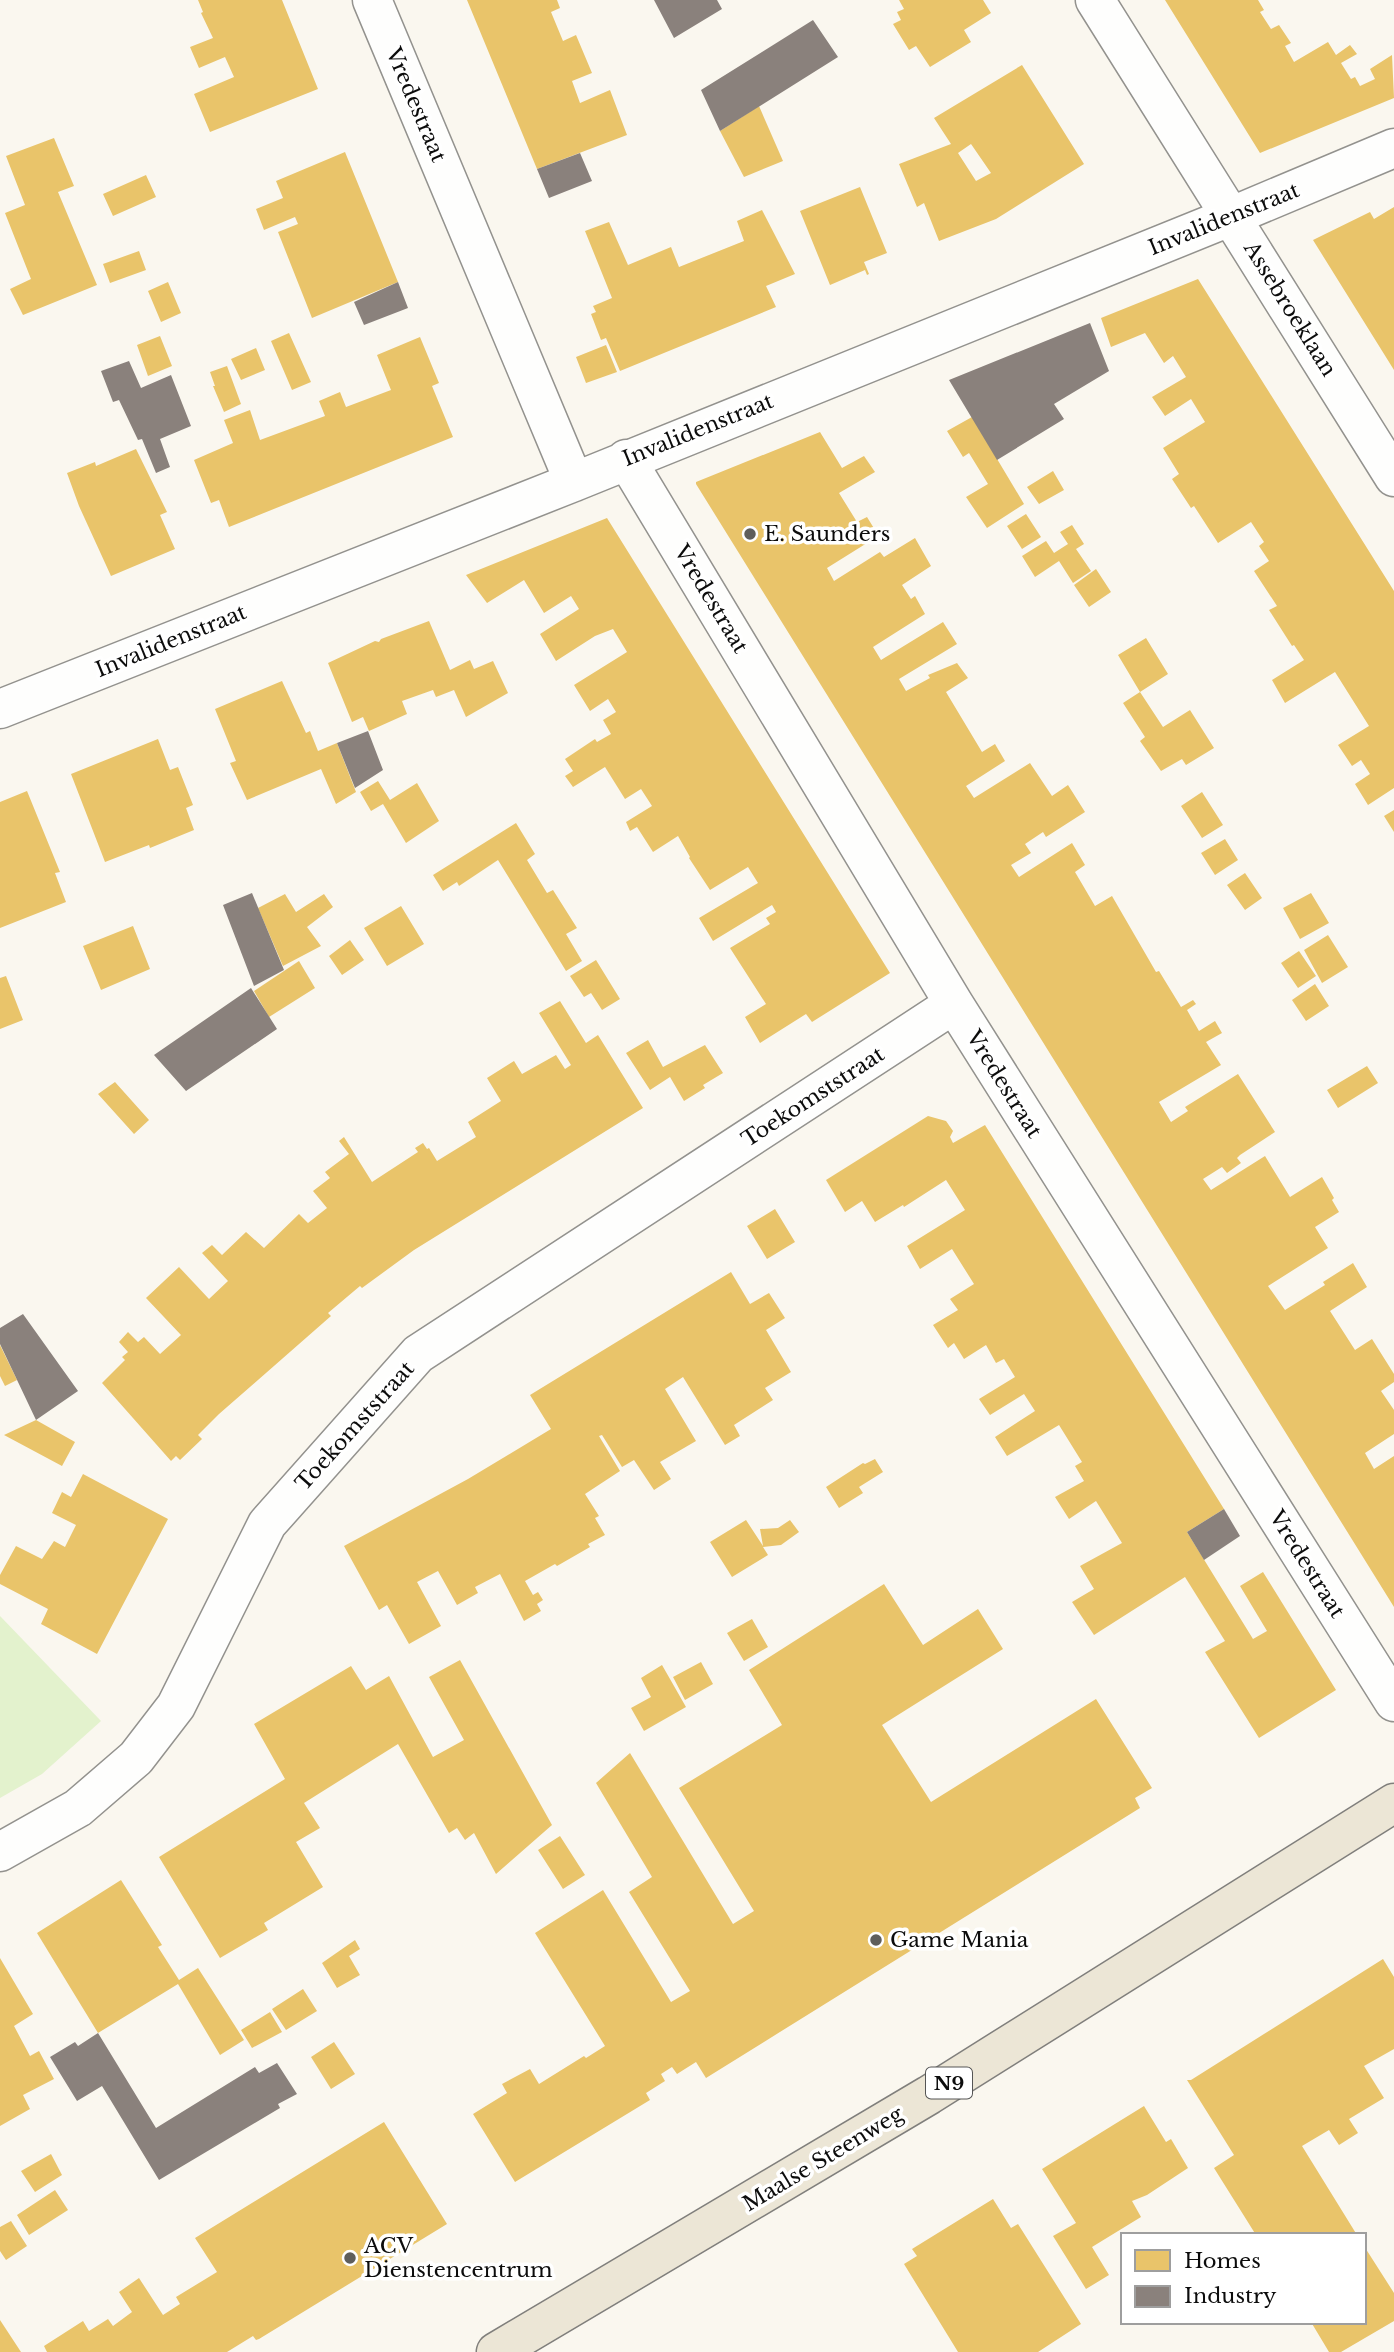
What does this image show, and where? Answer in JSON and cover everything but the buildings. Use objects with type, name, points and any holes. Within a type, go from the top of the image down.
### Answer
[{"type":"main road","name":"Maalse Steenweg","points":[[496,2352],[929,2095],[1394,1803]]},
{"type":"street","name":"Vredestraat","points":[[372,0],[574,482]]},
{"type":"street","name":"Assebroeklaan","points":[[1095,0],[1394,477]]},
{"type":"street","name":"Invalidenstraat","points":[[0,709],[574,482],[1394,148]]},
{"type":"street","name":"Vredestraat","points":[[626,459],[954,1004],[1394,1702]]},
{"type":"street","name":"Toekomststraat","points":[[0,1852],[78,1808],[136,1758],[176,1706],[267,1524],[418,1354],[954,1004]]},
{"type":"green space","points":[[0,1616],[101,1721],[42,1774],[0,1798]]},
{"type":"place","name":"E. Saunders","points":[[750,534]]},
{"type":"place","name":"Game Mania","points":[[876,1940]]},
{"type":"place","name":"ACV Dienstencentrum","points":[[350,2258]]}]
